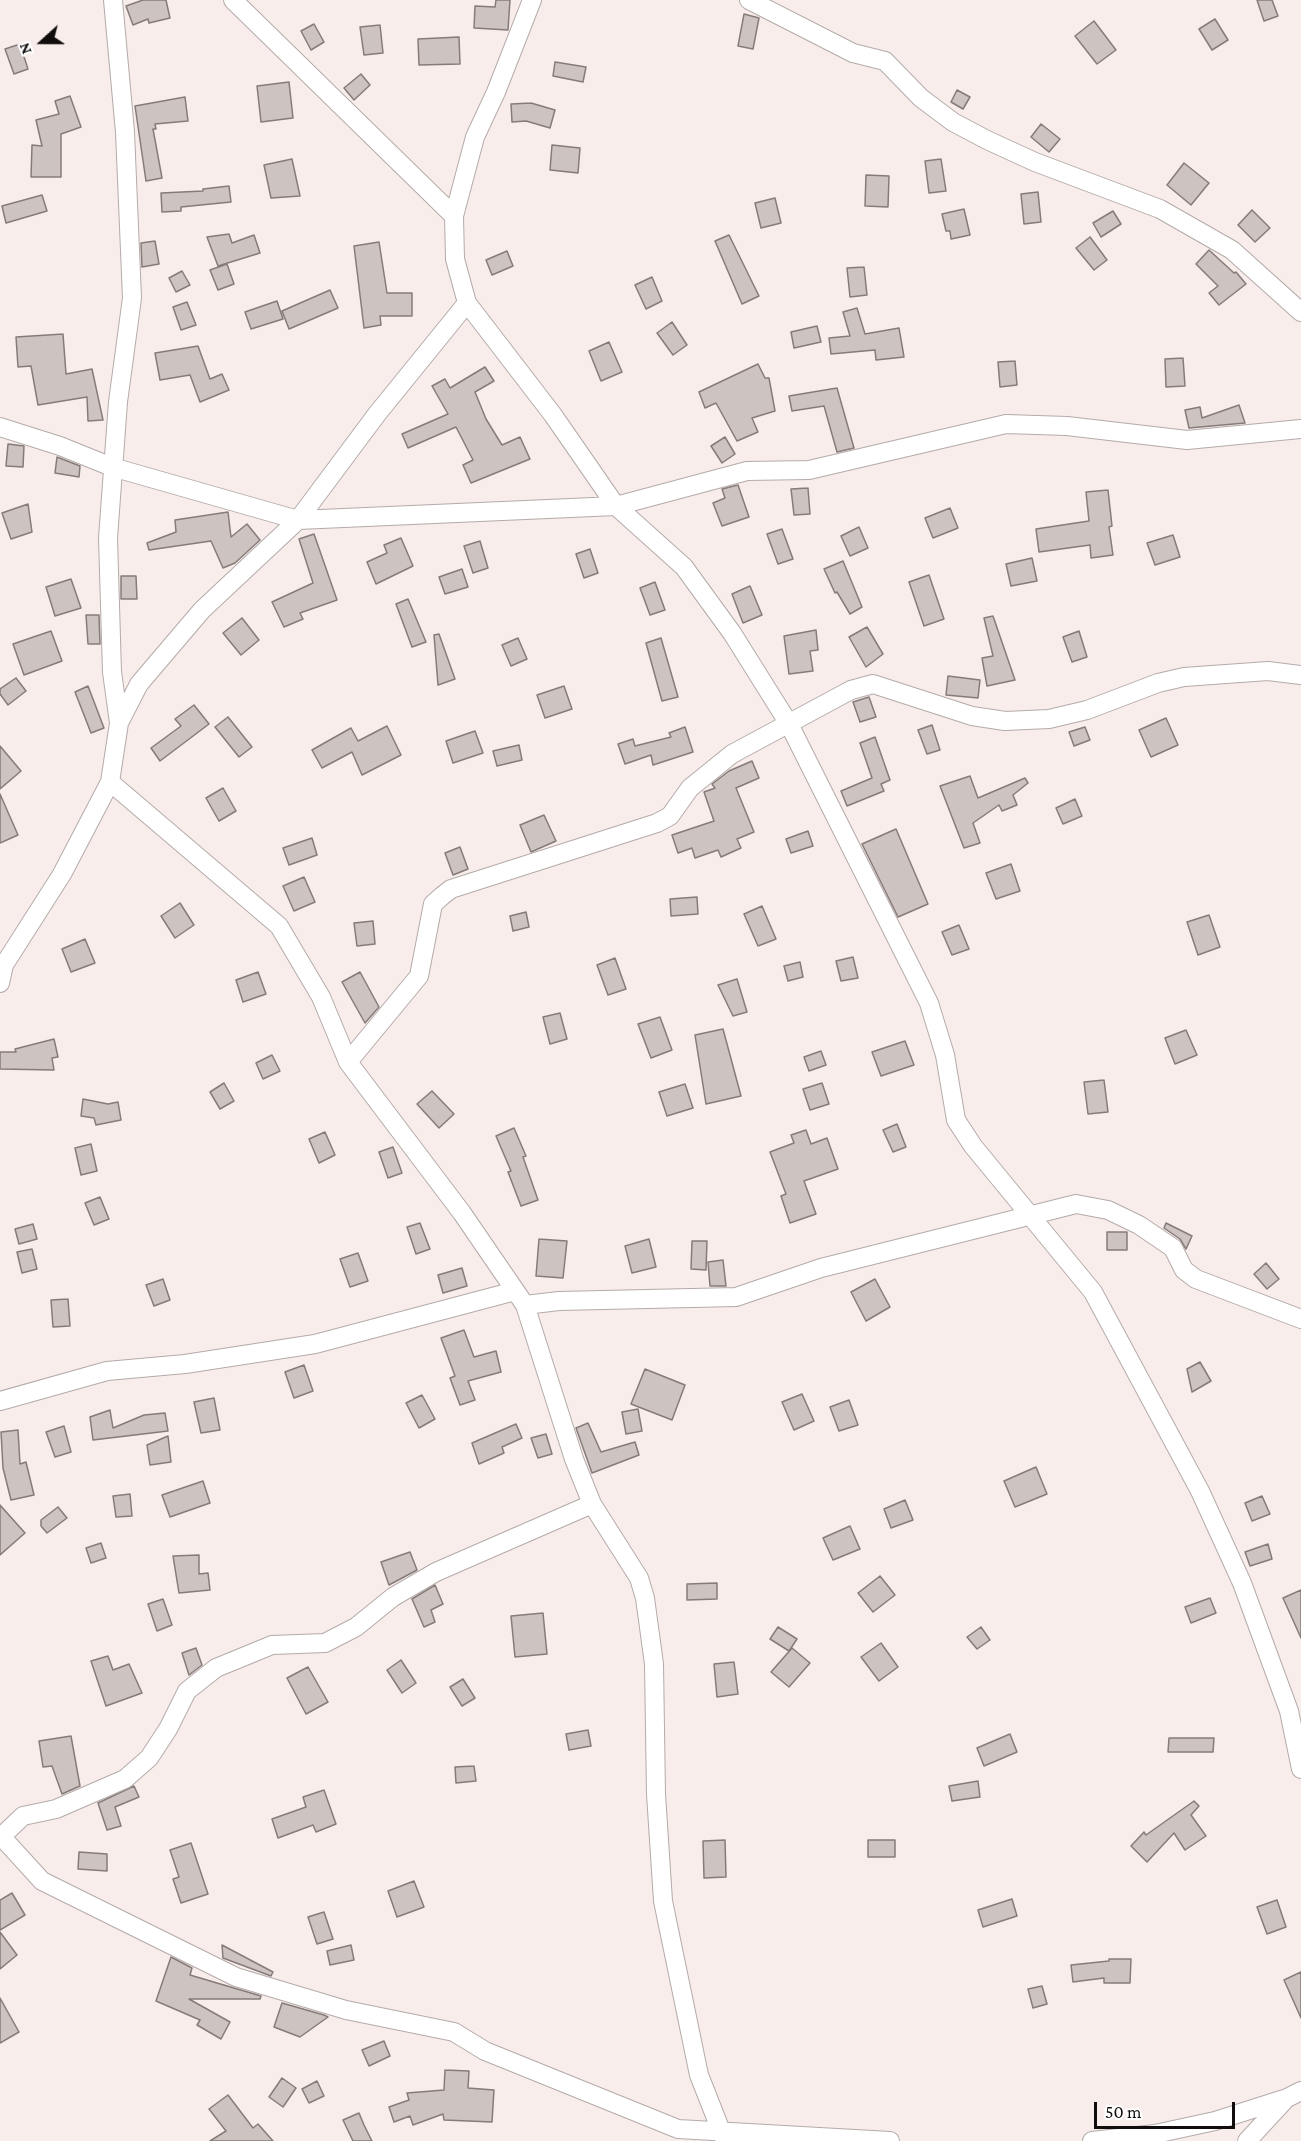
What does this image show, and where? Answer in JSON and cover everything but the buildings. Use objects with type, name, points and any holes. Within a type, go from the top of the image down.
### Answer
[{"type":"street","points":[[1,968],[62,874],[110,782],[119,723],[112,672],[108,538],[118,402],[132,298],[125,132],[113,0]]},
{"type":"street","points":[[233,0],[454,216]]},
{"type":"street","points":[[532,0],[496,92],[475,137],[454,216],[455,259],[467,303],[553,415],[616,506],[684,567],[732,633],[789,724],[929,1003],[945,1055],[956,1120],[973,1146],[1093,1292],[1200,1491],[1242,1583],[1289,1711],[1301,1769]]},
{"type":"street","points":[[749,0],[853,52],[885,61],[921,98],[953,122],[987,140],[1035,162],[1170,214],[1232,250],[1301,312]]},
{"type":"street","points":[[119,723],[139,684],[202,610],[298,520],[377,414],[467,303]]},
{"type":"street","points":[[0,427],[60,446],[112,467],[298,520],[616,506],[747,471],[809,470],[1006,424],[1067,426],[1187,440],[1301,429]]},
{"type":"street","points":[[348,1062],[419,976],[433,904],[451,889],[657,823],[670,816],[690,788],[732,754],[851,690],[873,684],[972,716],[1005,721],[1049,719],[1087,710],[1158,683],[1184,677],[1268,671],[1301,675]]},
{"type":"street","points":[[110,782],[279,926],[321,997],[348,1062],[462,1213],[520,1298],[574,1458],[592,1503],[639,1578],[645,1598],[654,1664],[656,1794],[663,1901],[699,2075],[723,2136]]},
{"type":"street","points":[[0,1401],[107,1371],[185,1364],[315,1344],[520,1298],[559,1301],[736,1297],[821,1268],[1076,1204],[1108,1210],[1139,1225],[1173,1248],[1184,1270],[1196,1279],[1301,1319]]},
{"type":"street","points":[[592,1503],[436,1572],[393,1597],[356,1627],[326,1643],[272,1645],[216,1668],[187,1691],[168,1729],[149,1758],[125,1779],[56,1809],[23,1816],[1,1835],[42,1881],[236,1977],[346,2010],[454,2032],[485,2051],[678,2129],[723,2136],[890,2141]]},
{"type":"street","points":[[1092,2141],[1155,2134],[1215,2121],[1294,2094]]},
{"type":"street","points":[[1247,2141],[1294,2094]]}]
